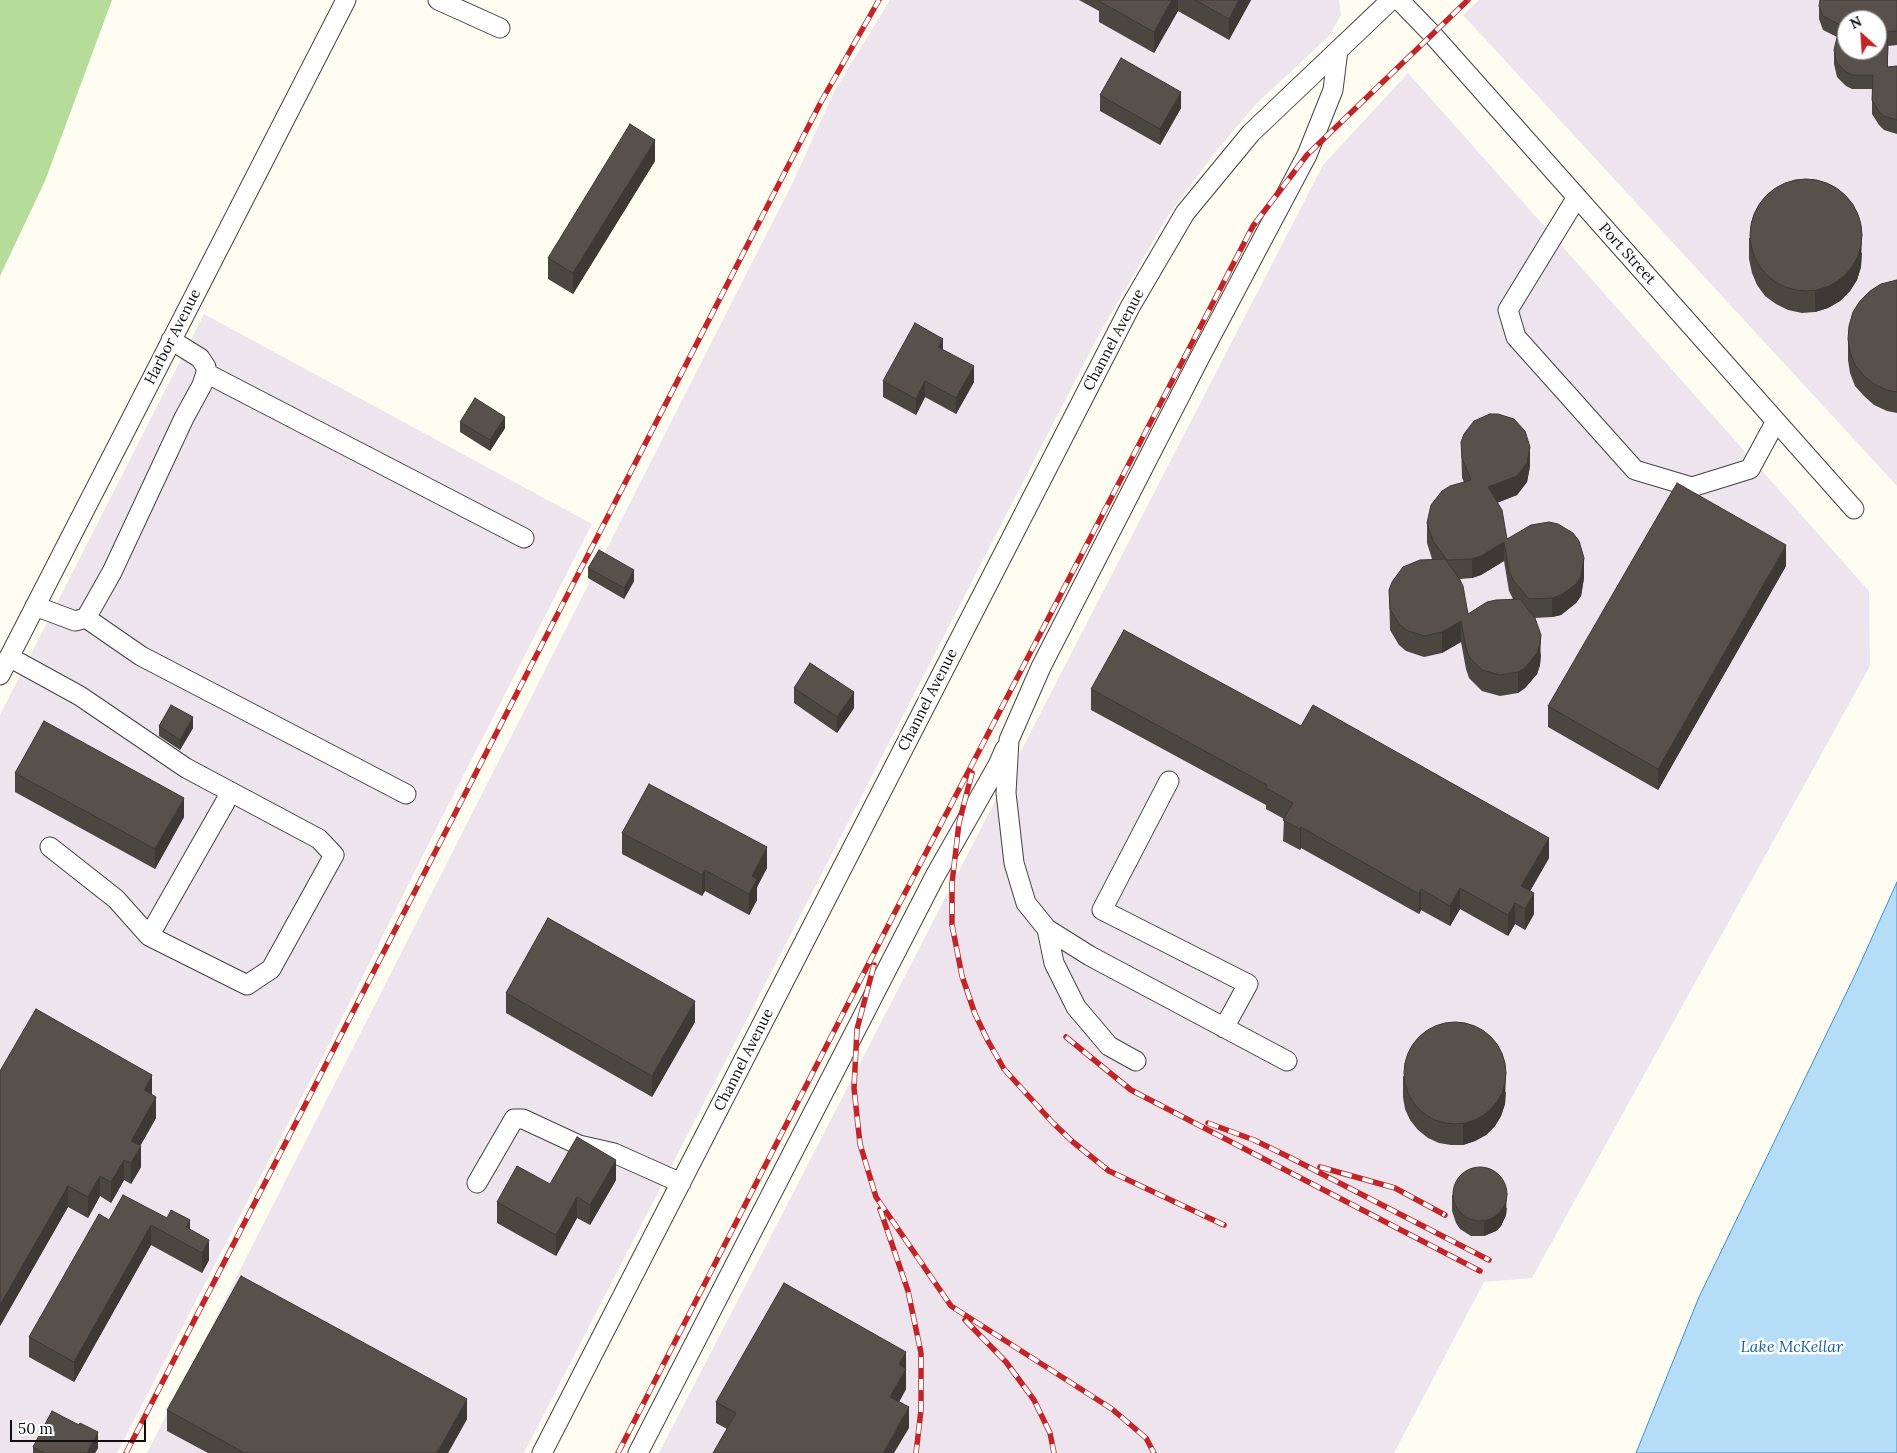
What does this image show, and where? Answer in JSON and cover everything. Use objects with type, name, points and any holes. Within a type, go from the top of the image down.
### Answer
[{"type":"street","name":"Harbor Avenue","points":[[0,674],[346,0]]},
{"type":"street","points":[[438,0],[500,28]]},
{"type":"street","name":"Channel Avenue","points":[[542,1453],[1135,298],[1185,213],[1251,133],[1391,0]]},
{"type":"street","name":"Port Street","points":[[1399,0],[1432,34],[1854,509]]},
{"type":"street","points":[[638,1453],[935,876],[998,765],[1041,667],[1306,155],[1333,90],[1338,50]]},
{"type":"street","points":[[1577,197],[1508,310],[1516,337],[1636,470],[1692,487],[1750,469],[1776,421]]},
{"type":"street","points":[[35,606],[75,622],[86,618],[112,572],[184,418],[202,385],[206,373],[206,367],[200,358],[172,340]]},
{"type":"street","points":[[206,373],[524,538]]},
{"type":"street","points":[[86,618],[141,656],[406,794]]},
{"type":"street","points":[[9,657],[80,696],[186,768],[319,839],[334,855],[271,969],[247,985],[149,936],[116,899],[50,847]]},
{"type":"street","points":[[1009,740],[1006,793],[1014,863],[1026,903],[1048,929],[1090,956],[1287,1061]]},
{"type":"street","points":[[1169,781],[1102,910],[1248,984],[1224,1028]]},
{"type":"street","points":[[149,936],[231,792]]},
{"type":"street","points":[[1048,929],[1054,963],[1076,1007],[1109,1046],[1136,1061]]},
{"type":"street","points":[[477,1183],[514,1119],[523,1119],[579,1145],[614,1153],[681,1183]]},
{"type":"shaded area","points":[[890,0],[1339,0],[1341,15],[1330,35],[1256,104],[1216,151],[1167,217],[1096,340],[524,1453],[147,1453],[793,182],[835,90]]},
{"type":"shaded area","points":[[1479,0],[1897,0],[1897,486],[1463,15]]},
{"type":"shaded area","points":[[1408,73],[1869,591],[1870,666],[1532,1278],[1484,1282],[1394,1453],[659,1453],[1323,165]]},
{"type":"shaded area","points":[[204,314],[592,524],[435,831],[324,1054],[117,1453],[0,1453],[0,715]]},
{"type":"green space","points":[[0,0],[112,0],[45,181],[0,276]]},
{"type":"water","name":"Lake McKellar","points":[[1897,882],[1897,1453],[1636,1453],[1699,1297],[1856,973]]},
{"type":"building","points":[[1099,0],[1172,0],[1154,32]]},
{"type":"building","points":[[1195,0],[1239,0],[1229,19]]},
{"type":"building","points":[[1820,0],[1897,0],[1897,31],[1887,32],[1887,10],[1837,10],[1837,23],[1823,16],[1819,6]]},
{"type":"building","points":[[1837,38],[1837,60],[1887,60],[1887,40],[1888,48],[1887,67],[1897,66],[1897,120],[1884,116],[1879,112],[1872,100],[1873,75],[1852,75],[1846,72],[1837,63],[1834,50]]},
{"type":"building","points":[[1121,58],[1181,92],[1160,129],[1100,95]]},
{"type":"building","points":[[630,124],[655,140],[573,273],[548,258]]},
{"type":"building","points":[[1806,179],[1828,183],[1846,195],[1858,213],[1862,235],[1858,257],[1846,275],[1828,287],[1806,291],[1784,287],[1766,275],[1754,257],[1750,235],[1754,213],[1766,195],[1784,183]]},
{"type":"building","points":[[1897,280],[1897,392],[1874,384],[1864,376],[1855,365],[1848,339],[1853,312],[1860,301],[1881,284]]},
{"type":"building","points":[[915,323],[943,339],[938,347],[974,366],[956,398],[925,381],[916,399],[883,381]]},
{"type":"building","points":[[475,398],[505,417],[490,440],[460,422]]},
{"type":"building","points":[[1490,414],[1498,414],[1514,419],[1525,431],[1530,447],[1527,463],[1517,476],[1488,487],[1502,510],[1507,539],[1531,525],[1549,522],[1558,524],[1573,533],[1579,541],[1584,558],[1581,576],[1576,584],[1561,595],[1552,598],[1529,599],[1513,580],[1509,571],[1504,542],[1481,556],[1472,559],[1447,560],[1433,541],[1427,523],[1431,505],[1442,491],[1450,486],[1471,480],[1462,458],[1461,442],[1464,434],[1474,421]]},
{"type":"building","points":[[1677,483],[1786,545],[1658,769],[1548,706]]},
{"type":"building","points":[[599,550],[634,570],[624,588],[588,568]]},
{"type":"building","points":[[1445,559],[1463,586],[1468,614],[1487,602],[1520,599],[1535,618],[1541,635],[1540,644],[1537,653],[1525,668],[1518,672],[1500,675],[1482,670],[1469,657],[1461,621],[1442,632],[1424,636],[1406,630],[1399,624],[1390,609],[1389,590],[1392,582],[1403,567],[1420,560]]},
{"type":"building","points":[[1124,630],[1301,726],[1313,705],[1549,838],[1521,886],[1534,893],[1525,909],[1515,903],[1508,915],[1460,888],[1450,906],[1421,889],[1419,894],[1301,827],[1300,829],[1283,820],[1293,803],[1266,788],[1267,785],[1091,689]]},
{"type":"building","points":[[810,663],[854,692],[837,717],[794,688]]},
{"type":"building","points":[[171,705],[193,717],[180,740],[159,726]]},
{"type":"building","points":[[44,721],[184,798],[155,849],[15,773]]},
{"type":"building","points":[[649,784],[767,847],[752,876],[757,879],[749,894],[705,870],[702,875],[622,833]]},
{"type":"building","points":[[548,918],[695,1001],[652,1076],[506,993]]},
{"type":"building","points":[[36,1009],[152,1075],[144,1090],[156,1097],[131,1141],[141,1146],[131,1163],[124,1160],[111,1182],[100,1176],[88,1197],[68,1186],[0,1305],[0,1071]]},
{"type":"building","points":[[1455,1022],[1475,1026],[1491,1037],[1502,1053],[1506,1073],[1502,1093],[1491,1109],[1475,1120],[1455,1124],[1435,1120],[1419,1109],[1408,1093],[1404,1073],[1408,1053],[1419,1037],[1435,1026]]},
{"type":"building","points":[[577,1137],[616,1160],[590,1205],[577,1197],[556,1235],[497,1202],[517,1166],[550,1184]]},
{"type":"building","points":[[1480,1167],[1490,1169],[1499,1175],[1505,1184],[1507,1194],[1505,1204],[1499,1213],[1490,1219],[1480,1221],[1470,1219],[1461,1213],[1455,1204],[1453,1194],[1455,1184],[1461,1175],[1470,1169]]},
{"type":"building","points":[[123,1195],[167,1218],[171,1210],[190,1220],[186,1227],[209,1240],[202,1253],[151,1225],[74,1362],[29,1337],[99,1214],[109,1220]]},
{"type":"building","points":[[241,1276],[467,1399],[437,1453],[245,1453],[167,1410]]},
{"type":"building","points":[[784,1283],[906,1352],[899,1364],[906,1369],[890,1397],[909,1407],[883,1453],[713,1453],[736,1413],[716,1402]]},
{"type":"building","points":[[52,1411],[79,1425],[80,1423],[98,1432],[87,1453],[44,1453],[33,1447]]},
{"type":"railway","points":[[126,1453],[821,102],[879,0]]},
{"type":"railway","points":[[618,1453],[894,914],[1253,226],[1307,155],[1468,0]]},
{"type":"railway","points":[[972,773],[959,823],[952,883],[952,925],[962,976],[975,1014],[988,1041],[1004,1069],[1053,1123],[1109,1171],[1224,1225]]},
{"type":"railway","points":[[874,965],[857,1029],[854,1088],[860,1144],[876,1197],[951,1306],[1112,1409],[1146,1438],[1154,1453]]},
{"type":"railway","points":[[1066,1037],[1131,1090],[1480,1271]]},
{"type":"railway","points":[[1208,1123],[1254,1140],[1289,1157],[1489,1260]]},
{"type":"railway","points":[[1320,1167],[1395,1188],[1445,1215]]},
{"type":"railway","points":[[880,1209],[908,1291],[921,1353],[921,1410],[916,1453]]},
{"type":"railway","points":[[965,1320],[1006,1362],[1034,1400],[1050,1433],[1054,1453]]}]
